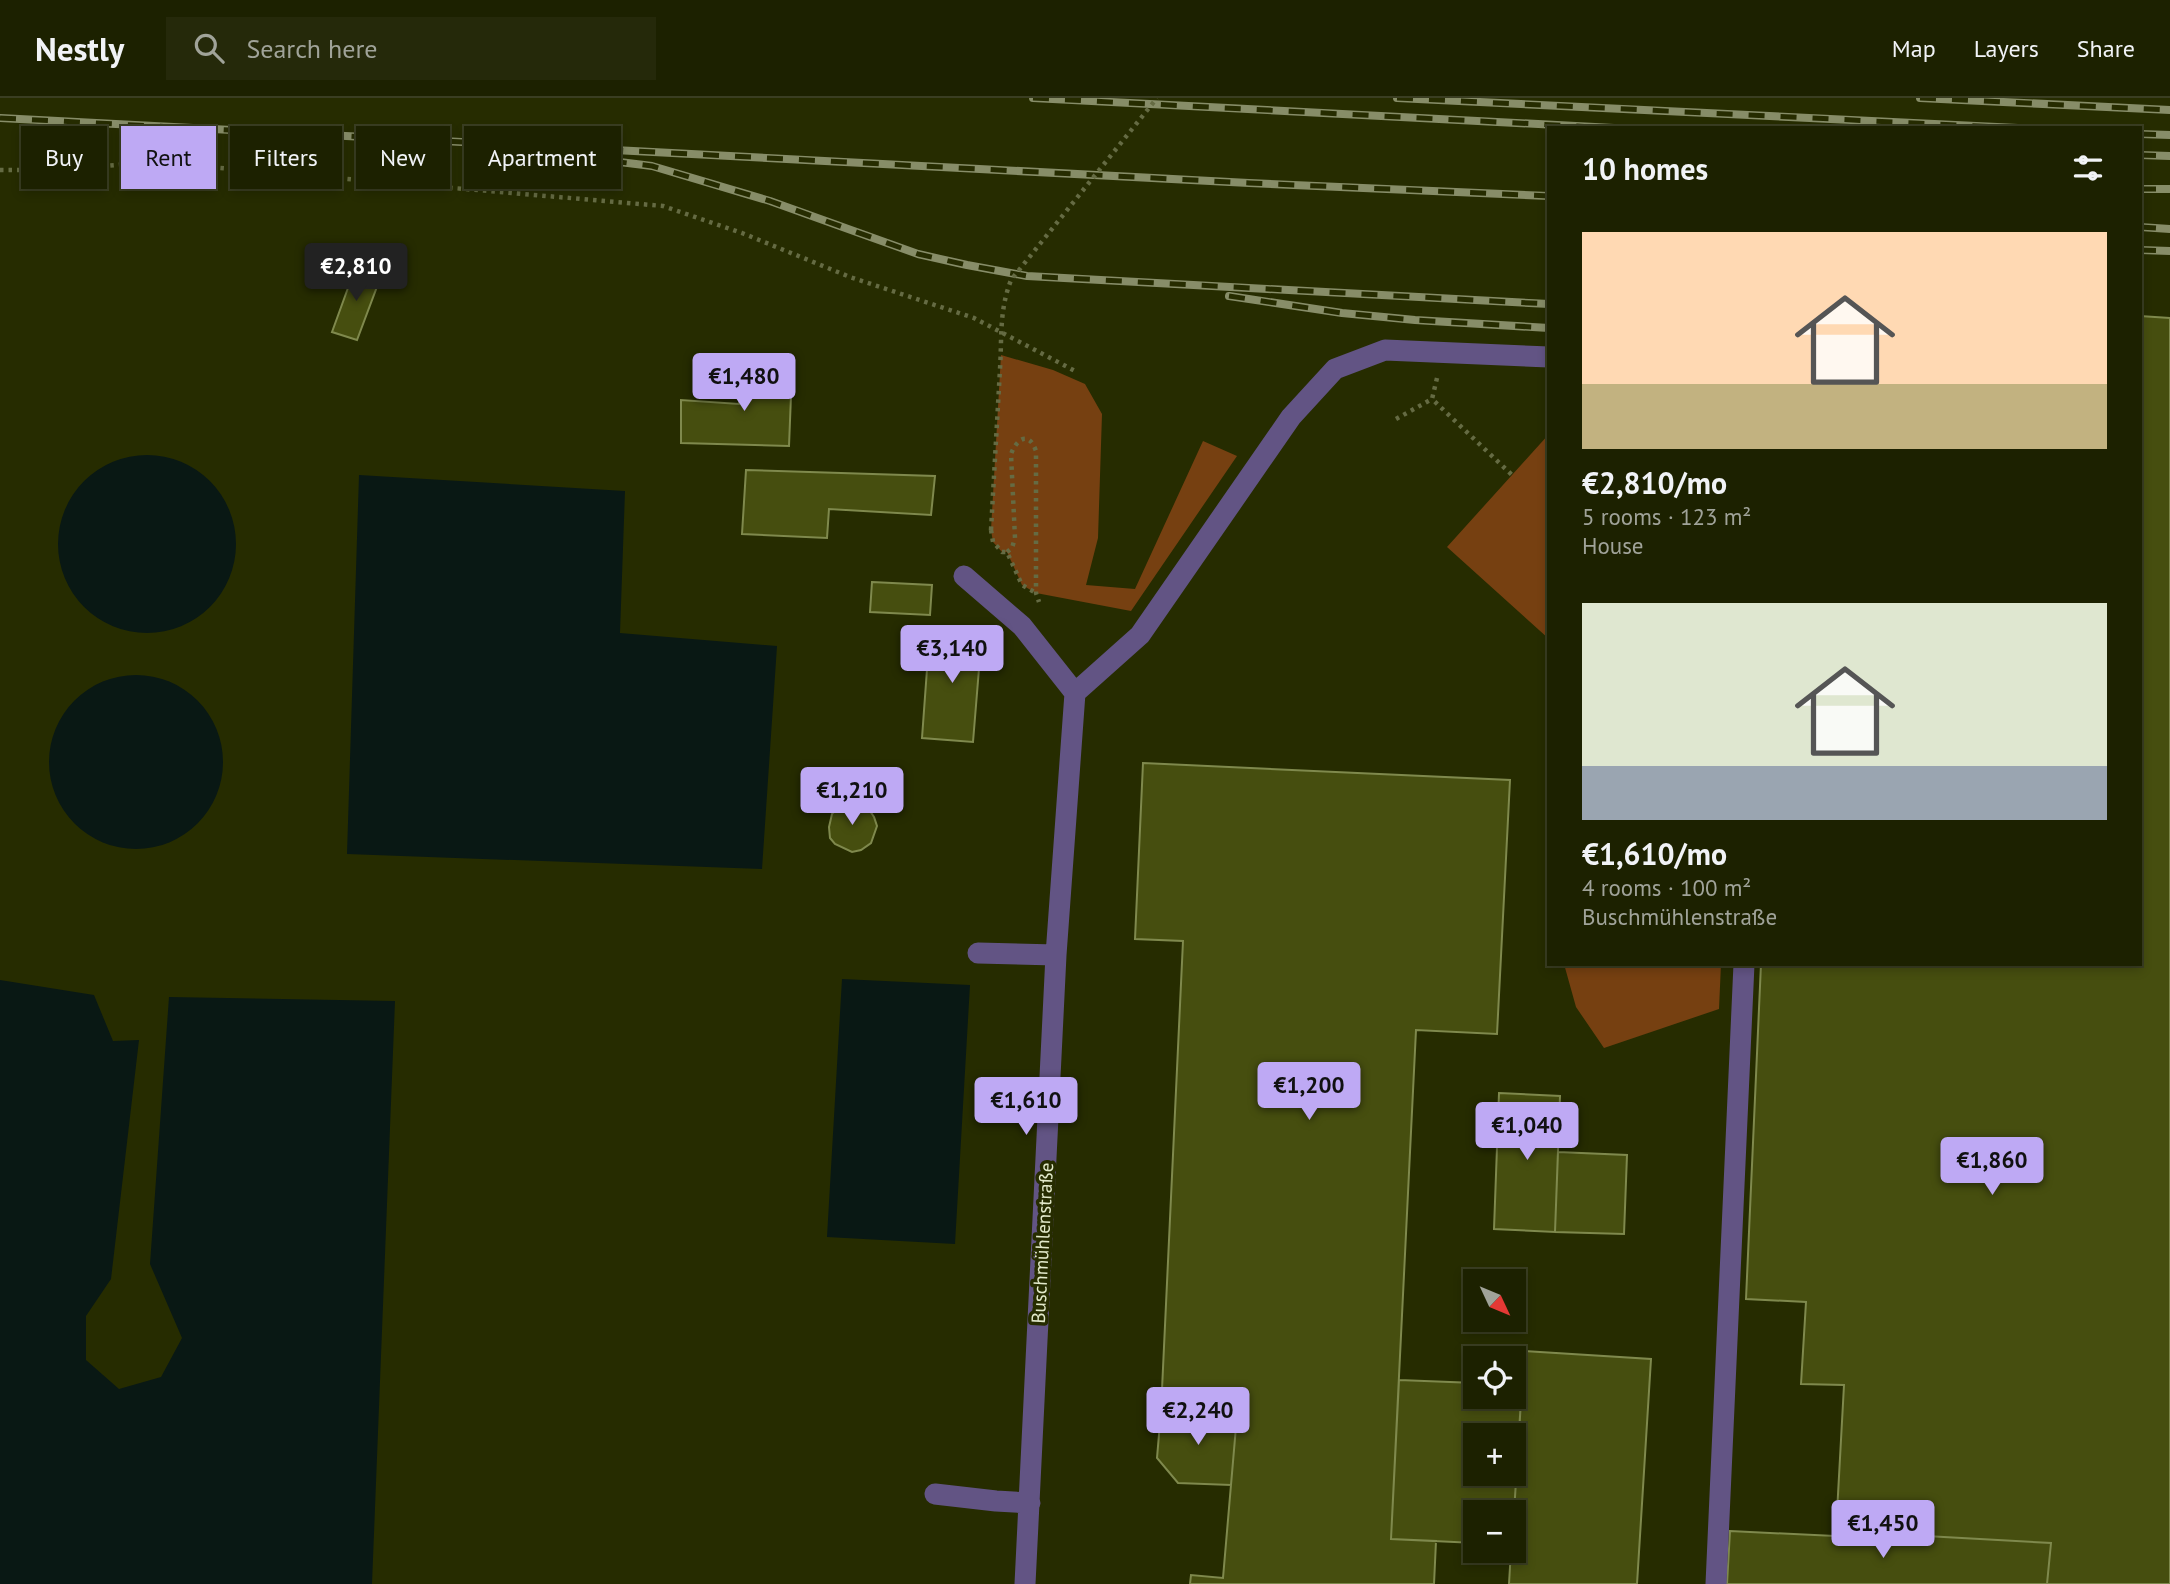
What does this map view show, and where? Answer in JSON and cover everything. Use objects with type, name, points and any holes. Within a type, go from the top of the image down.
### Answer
[{"type":"street","points":[[964,576],[1022,626],[1074,693],[1140,635],[1291,417],[1335,369],[1385,350],[1547,357]]},
{"type":"street","name":"Buschmühlenstraße","points":[[1025,1584],[1056,955],[1074,693]]},
{"type":"street","points":[[978,953],[1056,955]]},
{"type":"street","points":[[1716,1584],[1745,966]]},
{"type":"street","points":[[935,1494],[1030,1503]]},
{"type":"path","points":[[1007,552],[1022,585],[1036,593],[1036,452],[1031,442],[1026,439],[1014,445],[1011,454],[1015,538],[1012,548],[1002,552],[997,548],[991,530],[1002,310],[1008,287],[1157,98]]},
{"type":"path","points":[[0,170],[58,170],[150,162],[663,206],[742,233],[850,276],[974,318],[1077,372]]},
{"type":"path","points":[[1396,419],[1432,399],[1444,352]]},
{"type":"path","points":[[1432,399],[1513,475]]},
{"type":"shaded area","points":[[1001,355],[1053,370],[1085,384],[1102,414],[1098,538],[1086,585],[1135,589],[1203,441],[1237,456],[1131,611],[1036,593],[1022,585],[1007,552],[1002,552],[993,542],[991,530]]},
{"type":"shaded area","points":[[1547,436],[1547,637],[1447,547]]},
{"type":"shaded area","points":[[147,455],[181,462],[210,481],[229,510],[236,544],[229,578],[210,607],[181,626],[147,633],[113,626],[84,607],[65,578],[58,544],[65,510],[84,481],[113,462]]},
{"type":"shaded area","points":[[359,475],[625,491],[620,633],[777,646],[762,869],[347,854]]},
{"type":"shaded area","points":[[136,675],[169,681],[198,700],[217,729],[223,762],[217,795],[198,824],[169,843],[136,849],[103,843],[74,824],[55,795],[49,762],[55,729],[74,700],[103,681]]},
{"type":"shaded area","points":[[1565,966],[1721,966],[1719,1009],[1604,1048],[1576,1007]]},
{"type":"shaded area","points":[[842,979],[970,985],[955,1244],[827,1237]]},
{"type":"shaded area","points":[[0,980],[94,995],[113,1041],[139,1040],[111,1279],[86,1316],[86,1360],[119,1389],[161,1377],[182,1338],[150,1264],[169,997],[395,1001],[372,1584],[0,1584]]},
{"type":"building","points":[[356,266],[381,276],[357,340],[332,332]]},
{"type":"building","points":[[2142,316],[2170,318],[2170,1584],[2047,1584],[2051,1543],[1836,1531],[1844,1385],[1801,1384],[1806,1302],[1746,1299],[1761,966],[2142,966]]},
{"type":"building","points":[[741,368],[792,370],[789,446],[681,443],[681,400],[739,404]]},
{"type":"building","points":[[746,470],[935,476],[931,515],[829,509],[827,538],[742,534]]},
{"type":"building","points":[[872,582],[932,585],[930,615],[870,612]]},
{"type":"building","points":[[930,628],[982,632],[973,742],[922,738]]},
{"type":"building","points":[[1143,763],[1510,780],[1497,1034],[1416,1030],[1391,1539],[1436,1541],[1434,1584],[1190,1584],[1191,1575],[1223,1578],[1237,1415],[1161,1411],[1183,941],[1135,939]]},
{"type":"building","points":[[849,801],[868,808],[877,826],[871,843],[852,852],[835,844],[830,838],[829,827],[832,814]]},
{"type":"building","points":[[1499,1093],[1560,1096],[1555,1232],[1494,1229]]},
{"type":"building","points":[[1558,1152],[1627,1155],[1624,1234],[1555,1232]]},
{"type":"building","points":[[1526,1351],[1651,1359],[1637,1584],[1509,1584],[1510,1563],[1526,1563],[1526,1500],[1515,1500],[1516,1486],[1526,1486],[1526,1423],[1520,1423],[1520,1409],[1526,1409]]},
{"type":"building","points":[[1399,1380],[1463,1383],[1463,1409],[1520,1409],[1520,1423],[1463,1423],[1463,1486],[1516,1486],[1515,1500],[1463,1500],[1463,1542],[1391,1539]]},
{"type":"building","points":[[1161,1411],[1237,1415],[1231,1485],[1178,1483],[1157,1458]]},
{"type":"building","points":[[1730,1531],[1835,1536],[1836,1531],[2051,1543],[2047,1584],[1727,1584]]},
{"type":"railway","points":[[1033,98],[1575,126]]},
{"type":"railway","points":[[1397,98],[1977,126]]},
{"type":"railway","points":[[1920,98],[2170,110]]},
{"type":"railway","points":[[0,118],[1547,196]]},
{"type":"railway","points":[[2142,134],[2170,135]]},
{"type":"railway","points":[[2142,155],[2170,156]]},
{"type":"railway","points":[[621,162],[652,166],[770,201],[918,254],[1027,276],[1547,304]]},
{"type":"railway","points":[[2142,189],[2170,189]]},
{"type":"railway","points":[[2142,227],[2170,229]]},
{"type":"railway","points":[[2142,250],[2170,251]]},
{"type":"railway","points":[[1229,296],[1342,313],[1547,328]]}]
